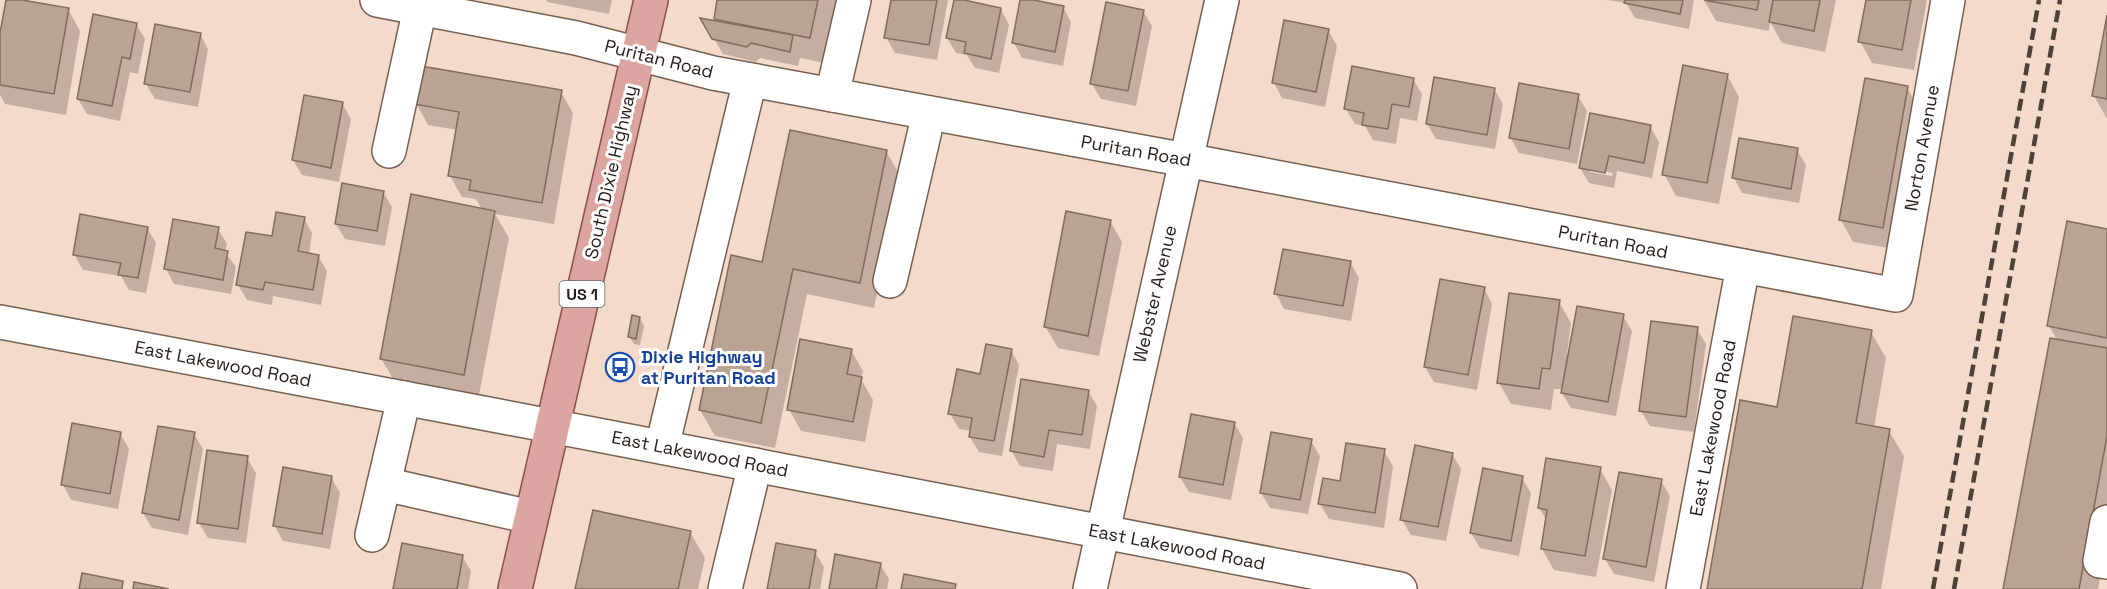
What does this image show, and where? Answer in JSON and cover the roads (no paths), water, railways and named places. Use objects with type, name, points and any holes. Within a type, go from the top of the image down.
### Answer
[{"type":"main road","name":"South Dixie Highway","points":[[515,589],[651,0]]},
{"type":"street","name":"Puritan Road","points":[[376,0],[576,38],[713,73],[1186,160],[1896,296]]},
{"type":"street","points":[[832,95],[854,0]]},
{"type":"street","name":"Webster Avenue","points":[[1090,589],[1222,0]]},
{"type":"street","name":"Norton Avenue","points":[[1896,296],[1948,0]]},
{"type":"street","points":[[389,151],[420,8]]},
{"type":"street","points":[[662,447],[750,80]]},
{"type":"street","points":[[890,281],[929,113]]},
{"type":"street","name":"East Lakewood Road","points":[[1683,589],[1743,267]]},
{"type":"street","name":"East Lakewood Road","points":[[0,322],[1400,589]]},
{"type":"street","points":[[372,535],[404,398]]},
{"type":"street","points":[[725,589],[755,465]]},
{"type":"street","points":[[384,484],[531,517]]},
{"type":"street","points":[[2107,522],[2100,561],[2107,562]]},
{"type":"railway","points":[[1933,589],[2039,0]]},
{"type":"railway","points":[[1954,589],[2060,0]]},
{"type":"place","name":"Dixie Highway at Puritan Road","points":[[620,367]]}]
